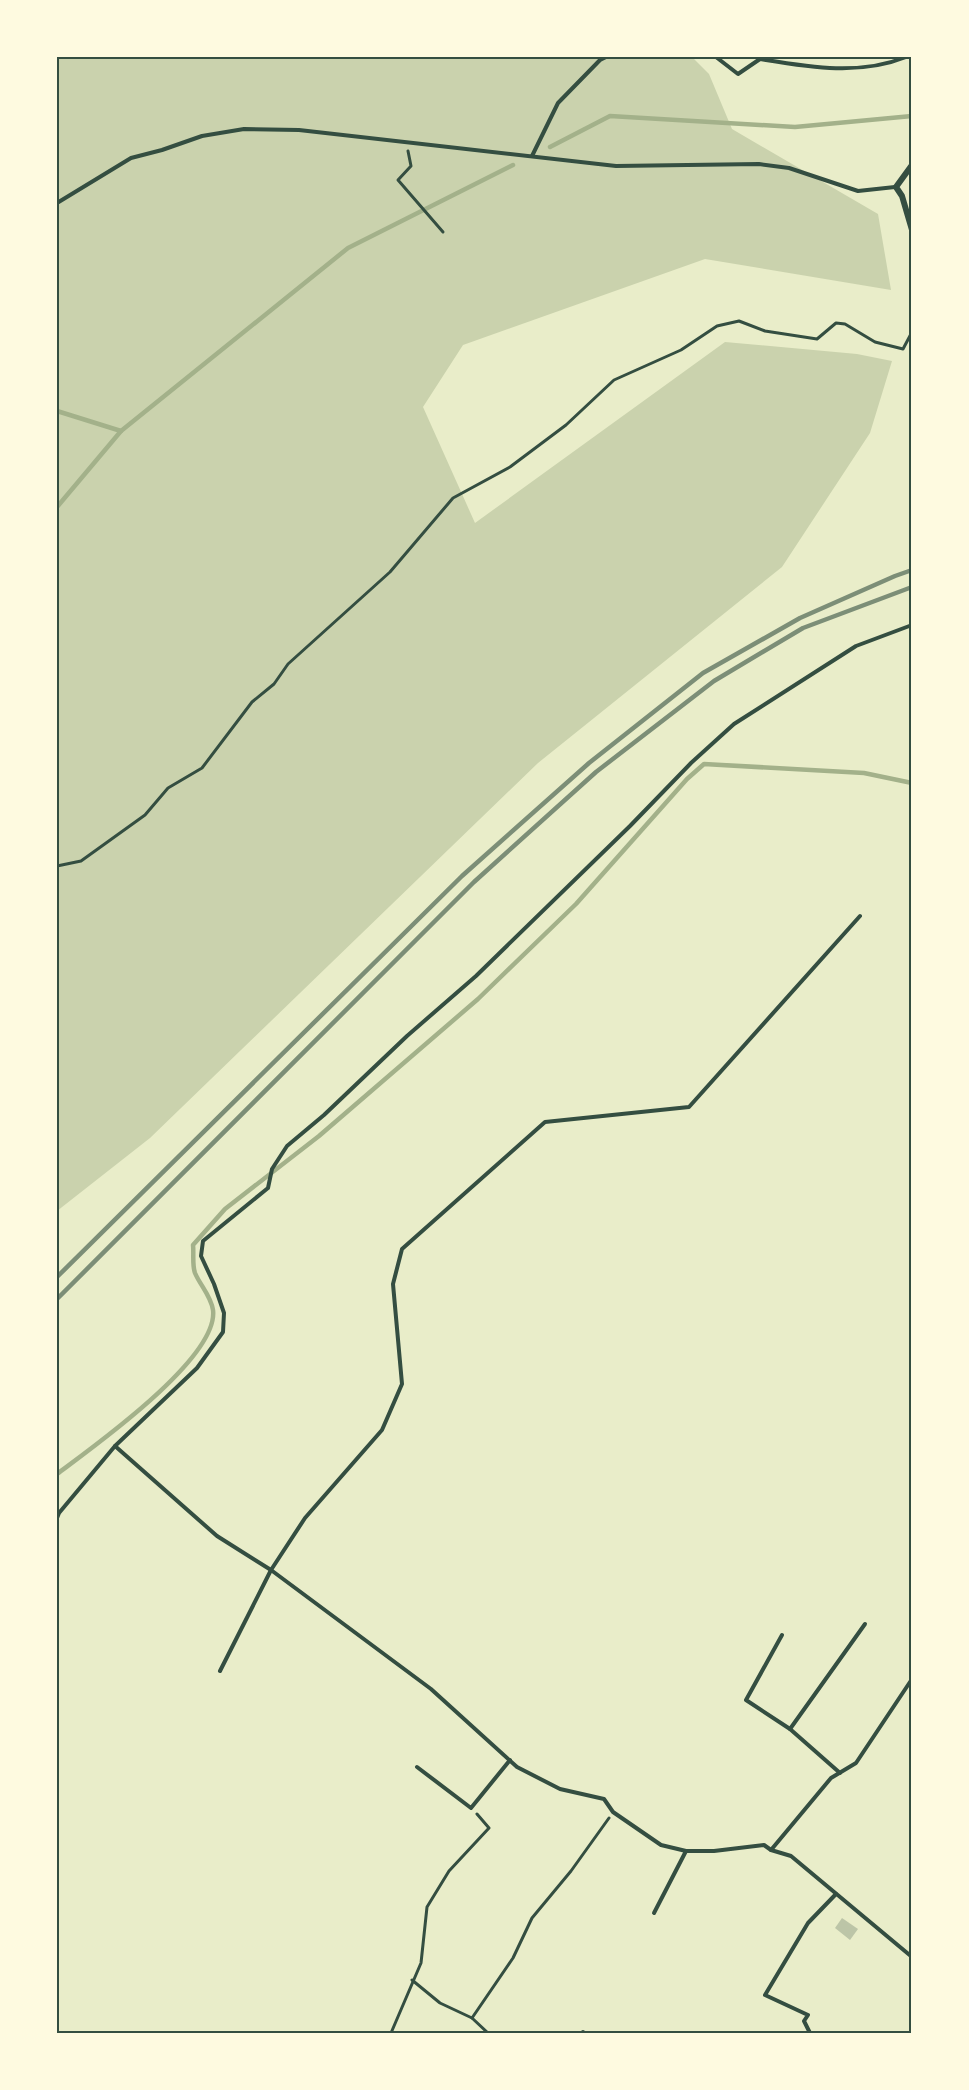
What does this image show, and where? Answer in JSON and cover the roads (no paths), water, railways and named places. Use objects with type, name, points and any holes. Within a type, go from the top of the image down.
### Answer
[{"type":"street","points":[[912,165],[896,187],[902,196],[912,230]]},
{"type":"lane","points":[[532,156],[558,104],[600,60],[606,57]]},
{"type":"lane","points":[[716,57],[738,74],[760,59],[812,68],[854,69],[889,64],[906,57]]},
{"type":"lane","points":[[57,203],[131,158],[202,136],[244,129],[299,130],[616,166],[759,164],[789,168],[858,191],[896,187]]},
{"type":"lane","points":[[57,1518],[115,1446],[197,1368],[223,1332],[224,1313],[201,1256],[203,1241],[268,1188],[272,1169],[287,1146],[476,976],[691,763],[734,724],[856,646],[912,625]]},
{"type":"lane","points":[[220,1671],[271,1570],[305,1518],[382,1430],[402,1384],[393,1284],[402,1249],[544,1122],[689,1107],[861,916]]},
{"type":"lane","points":[[115,1446],[217,1536],[271,1570],[430,1689],[517,1767],[560,1788],[604,1799],[613,1812],[661,1845],[686,1851],[714,1851],[764,1845],[771,1850],[791,1856],[912,1957]]},
{"type":"lane","points":[[790,1730],[865,1624]]},
{"type":"lane","points":[[782,1635],[747,1700],[790,1730],[840,1773]]},
{"type":"lane","points":[[771,1850],[831,1778],[856,1763],[912,1679]]},
{"type":"lane","points":[[417,1767],[471,1808],[510,1760]]},
{"type":"lane","points":[[654,1913],[686,1851]]},
{"type":"lane","points":[[810,2033],[804,2021],[808,2016],[765,1995],[808,1923],[836,1894]]},
{"type":"waterway","points":[[550,147],[610,116],[795,127],[912,116]]},
{"type":"waterway","points":[[57,507],[121,431],[348,248],[513,165]]},
{"type":"waterway","points":[[57,411],[121,431]]},
{"type":"waterway","points":[[57,1474],[151,1400],[176,1376],[196,1352],[209,1330],[213,1310],[195,1273],[193,1245],[225,1209],[319,1136],[478,999],[576,904],[687,779],[704,764],[864,773],[912,783]]},
{"type":"railway","points":[[57,1277],[462,876],[589,763],[703,673],[800,618],[912,570]]},
{"type":"railway","points":[[57,1299],[474,882],[596,772],[714,681],[803,628],[912,587]]}]
